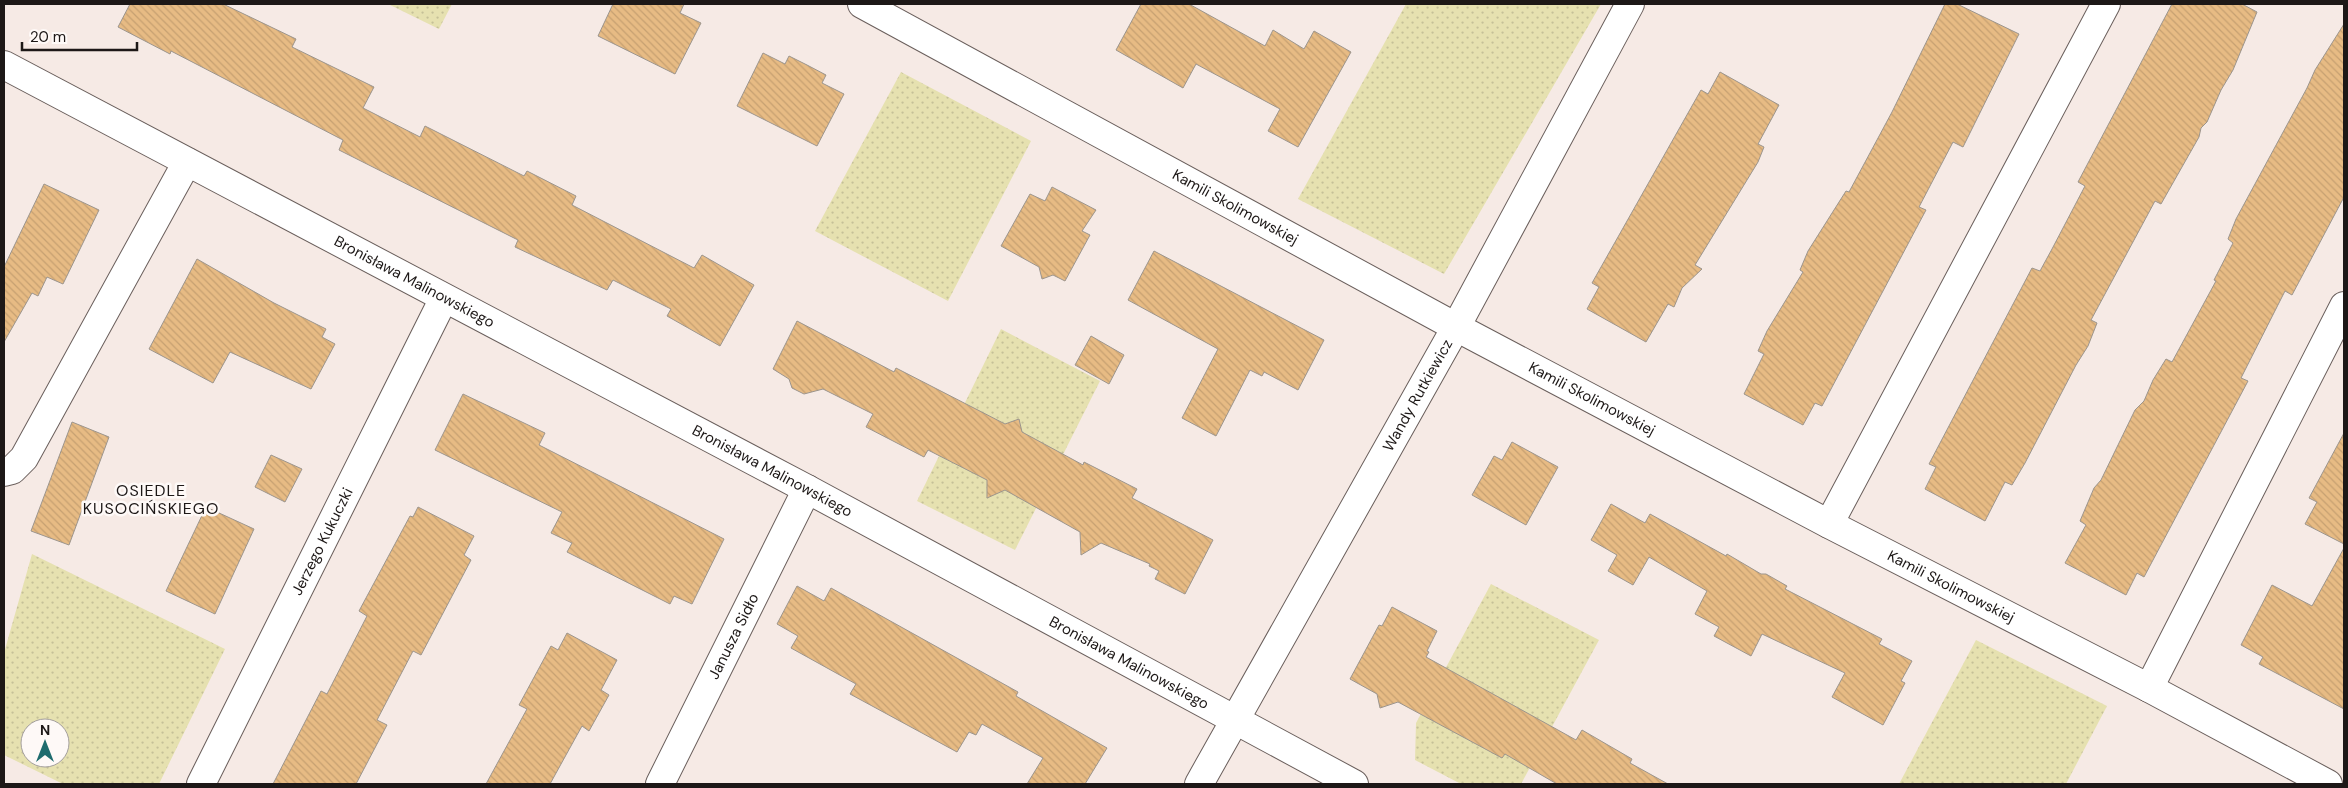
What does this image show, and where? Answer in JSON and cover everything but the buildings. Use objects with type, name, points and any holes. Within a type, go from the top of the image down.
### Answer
[{"type":"street","name":"Kamili Skolimowskiej","points":[[862,4],[1456,327],[1829,524],[2149,688],[2328,784]]},
{"type":"street","name":"Wandy Rutkiewicz","points":[[1199,784],[1456,327],[1630,4]]},
{"type":"street","points":[[1829,524],[2106,4]]},
{"type":"street","name":"Bronisława Malinowskiego","points":[[4,65],[807,489],[1354,784]]},
{"type":"street","points":[[4,472],[12,470],[24,458],[187,162]]},
{"type":"street","name":"Jerzego Kukuczki","points":[[201,784],[444,298]]},
{"type":"street","points":[[2149,688],[2344,306]]},
{"type":"street","name":"Janusza Sidło","points":[[660,784],[807,489]]},
{"type":"shaded area","points":[[388,4],[452,4],[439,29]]},
{"type":"shaded area","points":[[1406,4],[1601,4],[1444,274],[1298,199]]},
{"type":"shaded area","points":[[901,72],[1031,141],[948,301],[815,231]]},
{"type":"shaded area","points":[[1001,329],[1100,381],[1015,550],[917,501]]},
{"type":"shaded area","points":[[32,554],[225,649],[159,784],[63,784],[30,768],[70,768],[70,718],[20,718],[20,763],[4,755],[4,653]]},
{"type":"shaded area","points":[[1491,584],[1599,640],[1521,784],[1461,784],[1415,760],[1416,723]]},
{"type":"shaded area","points":[[1976,640],[2107,706],[2066,784],[1899,784]]},
{"type":"district","name":"OSIEDLE KUSOCIŃSKIEGO","points":[[151,499]]}]
